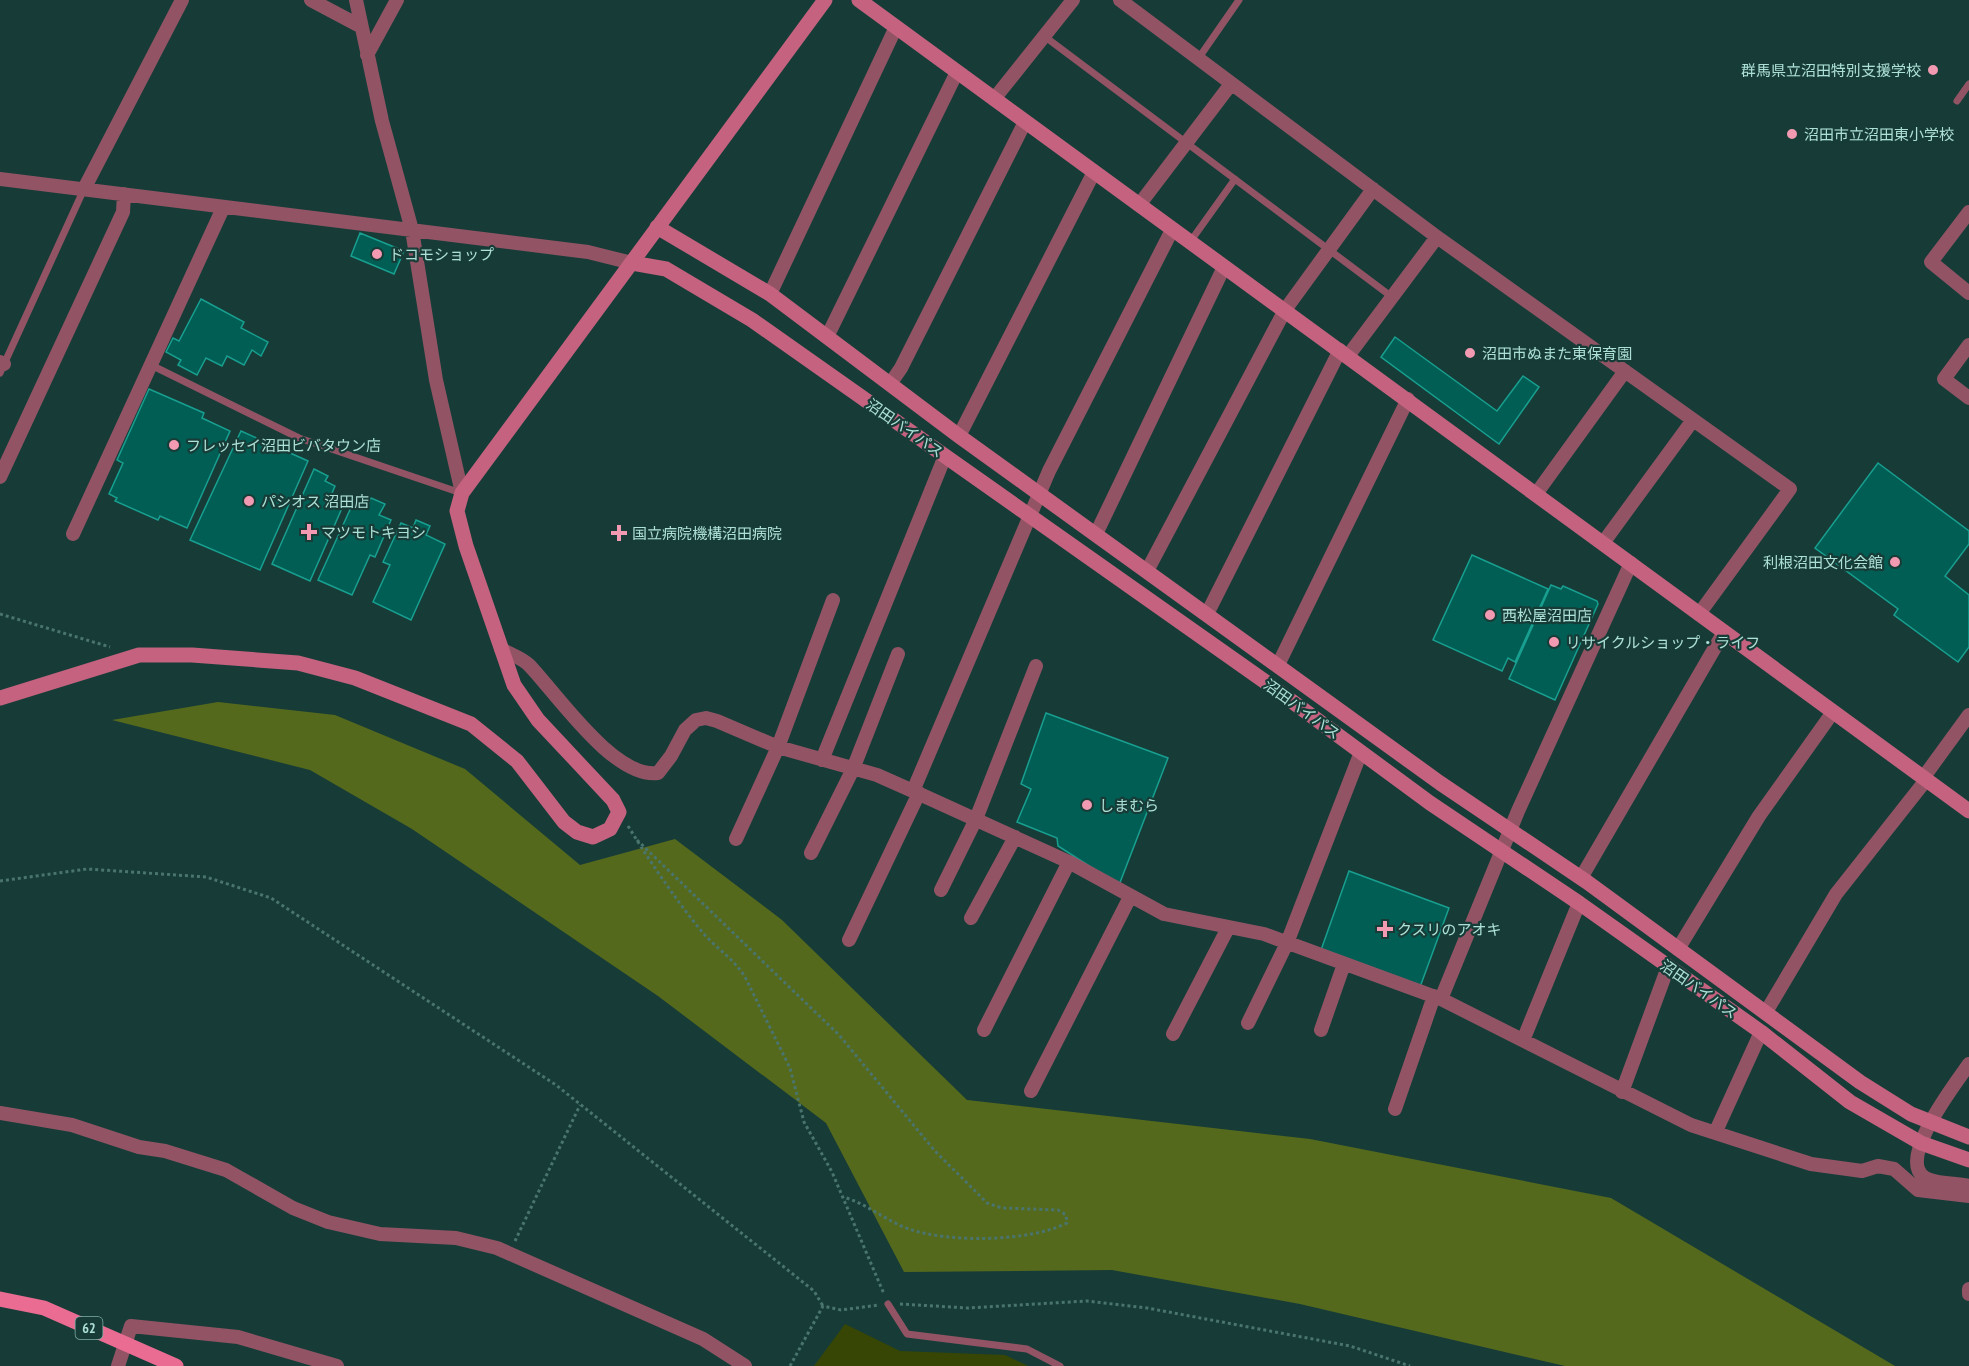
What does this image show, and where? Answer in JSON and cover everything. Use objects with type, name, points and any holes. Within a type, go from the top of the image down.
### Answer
[{"type":"main road","name":"62","points":[[0,1299],[44,1308],[176,1366]]},
{"type":"street","points":[[84,189],[182,0]]},
{"type":"street","points":[[311,0],[360,26]]},
{"type":"street","points":[[356,0],[367,55],[412,230],[436,380],[462,493]]},
{"type":"street","points":[[367,55],[397,0]]},
{"type":"street","points":[[0,698],[139,655],[192,655],[298,663],[355,678],[471,724],[517,761],[544,799],[564,822],[577,832],[594,837],[610,829],[619,812],[613,800],[538,720],[514,685],[457,511],[462,493],[825,0]]},
{"type":"street","points":[[859,0],[1969,811]]},
{"type":"street","points":[[994,99],[1073,0]]},
{"type":"street","points":[[1119,0],[1437,237],[1790,489],[1699,614]]},
{"type":"street","points":[[770,294],[896,27]]},
{"type":"street","points":[[827,337],[957,72]]},
{"type":"street","points":[[1139,205],[1231,84]]},
{"type":"street","points":[[890,384],[901,368],[1025,122]]},
{"type":"street","points":[[959,436],[1094,172]]},
{"type":"street","points":[[0,178],[223,208],[588,252],[632,263]]},
{"type":"street","points":[[1147,571],[1285,310],[1373,189]]},
{"type":"street","points":[[0,477],[123,212],[124,194]]},
{"type":"street","points":[[73,534],[223,208]]},
{"type":"street","points":[[1969,212],[1931,262],[1969,293]]},
{"type":"street","name":"沼田バイパス","points":[[657,227],[770,294],[959,436],[1440,783],[1581,878],[1860,1082],[1911,1114],[1969,1137]]},
{"type":"street","points":[[849,940],[916,792],[1039,493],[1172,230]]},
{"type":"street","points":[[1207,614],[1344,353],[1392,297],[1437,237]]},
{"type":"street","name":"沼田バイパス","points":[[632,263],[666,269],[752,320],[1361,752],[1761,1032],[1850,1102],[1921,1143],[1969,1160]]},
{"type":"street","points":[[1096,534],[1224,267]]},
{"type":"street","points":[[1969,345],[1944,379],[1969,398]]},
{"type":"street","points":[[1536,494],[1625,371]]},
{"type":"street","points":[[1278,665],[1408,399]]},
{"type":"street","points":[[1603,543],[1694,420]]},
{"type":"street","points":[[822,760],[945,456]]},
{"type":"street","points":[[1395,1109],[1438,997],[1510,830],[1631,563]]},
{"type":"street","points":[[736,839],[778,747],[833,600]]},
{"type":"street","points":[[1581,878],[1724,632]]},
{"type":"street","points":[[501,649],[528,664],[562,705],[602,745],[636,771],[647,774],[658,773],[686,730],[696,720],[706,718],[778,747],[853,769],[916,792],[1069,862],[1164,914],[1264,934],[1438,997],[1524,1038],[1622,1092],[1691,1125],[1716,1131],[1811,1164],[1862,1171],[1878,1166],[1894,1169],[1918,1190],[1969,1196]]},
{"type":"street","points":[[811,853],[853,769],[898,654]]},
{"type":"street","points":[[941,890],[976,819],[1036,666]]},
{"type":"street","points":[[1678,949],[1759,816],[1833,712]]},
{"type":"street","points":[[1766,1012],[1836,894],[1925,779],[1969,715]]},
{"type":"street","points":[[1248,1023],[1287,943],[1361,752]]},
{"type":"street","points":[[970,918],[1014,837]]},
{"type":"street","points":[[984,1030],[1069,862]]},
{"type":"street","points":[[1030,1091],[1130,897]]},
{"type":"street","points":[[1524,1038],[1579,903]]},
{"type":"street","points":[[1173,1034],[1228,928]]},
{"type":"street","points":[[1321,1030],[1344,964]]},
{"type":"street","points":[[1622,1092],[1668,967]]},
{"type":"street","points":[[1716,1131],[1761,1032]]},
{"type":"street","points":[[1969,1064],[1931,1121],[1916,1159],[1918,1171],[1925,1179],[1969,1186]]},
{"type":"street","points":[[0,1113],[72,1125],[140,1148],[165,1151],[225,1170],[293,1208],[328,1222],[380,1234],[456,1238],[510,1253],[703,1339],[744,1366]]},
{"type":"street","points":[[1969,1289],[1967,1292],[1969,1294]]},
{"type":"street","points":[[118,1366],[131,1326],[238,1337],[337,1366]]},
{"type":"lane","points":[[1198,59],[1239,0]]},
{"type":"lane","points":[[1044,36],[1392,297]]},
{"type":"lane","points":[[1957,101],[1969,84]]},
{"type":"lane","points":[[1190,242],[1234,179]]},
{"type":"lane","points":[[1,366],[84,189]]},
{"type":"lane","points":[[151,365],[298,438],[462,493]]},
{"type":"lane","points":[[888,1304],[907,1334],[1027,1349],[1060,1366]]},
{"type":"path","points":[[0,614],[46,630],[139,655]]},
{"type":"path","points":[[619,812],[692,919],[745,976],[790,1068],[804,1122],[843,1197],[888,1304]]},
{"type":"path","points":[[637,840],[839,1035],[935,1151],[987,1203],[1002,1208],[1058,1210],[1066,1215],[1067,1223],[1056,1229],[998,1237],[953,1239],[909,1229],[855,1200],[843,1197]]},
{"type":"path","points":[[0,881],[87,869],[206,877],[271,898],[546,1078],[814,1291],[824,1306],[841,1310],[888,1304],[968,1308],[1087,1301],[1137,1307],[1350,1346],[1410,1366]]},
{"type":"path","points":[[510,1253],[580,1105]]},
{"type":"path","points":[[790,1366],[824,1306]]},
{"type":"green space","points":[[218,702],[335,715],[465,769],[580,865],[675,839],[782,920],[967,1100],[1310,1139],[1611,1198],[1895,1366],[1565,1366],[1300,1304],[1112,1270],[904,1272],[826,1123],[658,996],[412,829],[310,770],[112,720]]},
{"type":"green space","points":[[845,1324],[900,1351],[1005,1355],[1028,1366],[814,1366]]},
{"type":"building","name":"ドコモショップ","points":[[360,233],[404,251],[394,274],[351,256]]},
{"type":"building","points":[[201,299],[244,322],[241,328],[268,342],[261,356],[252,350],[244,365],[227,356],[222,366],[206,358],[197,375],[178,365],[181,360],[166,352],[173,338],[179,341]]},
{"type":"building","points":[[1395,337],[1497,411],[1523,376],[1539,387],[1499,444],[1381,357]]},
{"type":"building","name":"フレッセイ沼田ビバタウン店","points":[[149,389],[204,413],[202,418],[230,431],[187,528],[160,516],[158,520],[115,501],[117,498],[109,494],[123,463],[117,460]]},
{"type":"building","name":"パシオス 沼田店","points":[[241,431],[308,461],[260,570],[190,540]]},
{"type":"building","name":"利根沼田文化会館","points":[[1878,463],[1969,531],[1969,544],[1945,576],[1969,595],[1969,647],[1958,662],[1894,615],[1898,609],[1815,548]]},
{"type":"building","name":"マツモトキヨシ","points":[[314,469],[328,476],[325,481],[335,486],[332,493],[346,499],[310,581],[272,564]]},
{"type":"building","points":[[371,498],[385,504],[379,515],[391,520],[375,557],[370,555],[352,595],[318,580],[353,503],[366,509]]},
{"type":"building","points":[[416,520],[430,526],[426,535],[445,544],[411,620],[373,602],[390,565],[383,562],[401,523],[413,528]]},
{"type":"building","name":"西松屋沼田店","points":[[1472,555],[1548,589],[1515,662],[1508,658],[1502,671],[1433,640]]},
{"type":"building","name":"リサイクルショップ・ライフ","points":[[1551,585],[1561,589],[1563,586],[1597,601],[1598,604],[1555,700],[1509,679]]},
{"type":"building","name":"しまむら","points":[[1046,713],[1168,758],[1119,885],[1058,846],[1057,838],[1017,822],[1031,789],[1021,784]]},
{"type":"building","name":"クスリのアオキ","points":[[1349,871],[1449,908],[1420,987],[1321,950]]},
{"type":"place","name":"群馬県立沼田特別支援学校","points":[[1933,70]]},
{"type":"place","name":"沼田市立沼田東小学校","points":[[1792,134]]},
{"type":"place","name":"ドコモショップ","points":[[377,254]]},
{"type":"place","name":"沼田市ぬまた東保育園","points":[[1470,353]]},
{"type":"place","name":"フレッセイ沼田ビバタウン店","points":[[174,445]]},
{"type":"place","name":"パシオス 沼田店","points":[[249,501]]},
{"type":"place","name":"マツモトキヨシ","points":[[309,532]]},
{"type":"place","name":"国立病院機構沼田病院","points":[[619,533]]},
{"type":"place","name":"利根沼田文化会館","points":[[1895,562]]},
{"type":"place","name":"西松屋沼田店","points":[[1490,615]]},
{"type":"place","name":"リサイクルショップ・ライフ","points":[[1554,642]]},
{"type":"place","name":"しまむら","points":[[1087,805]]},
{"type":"place","name":"クスリのアオキ","points":[[1385,929]]}]
